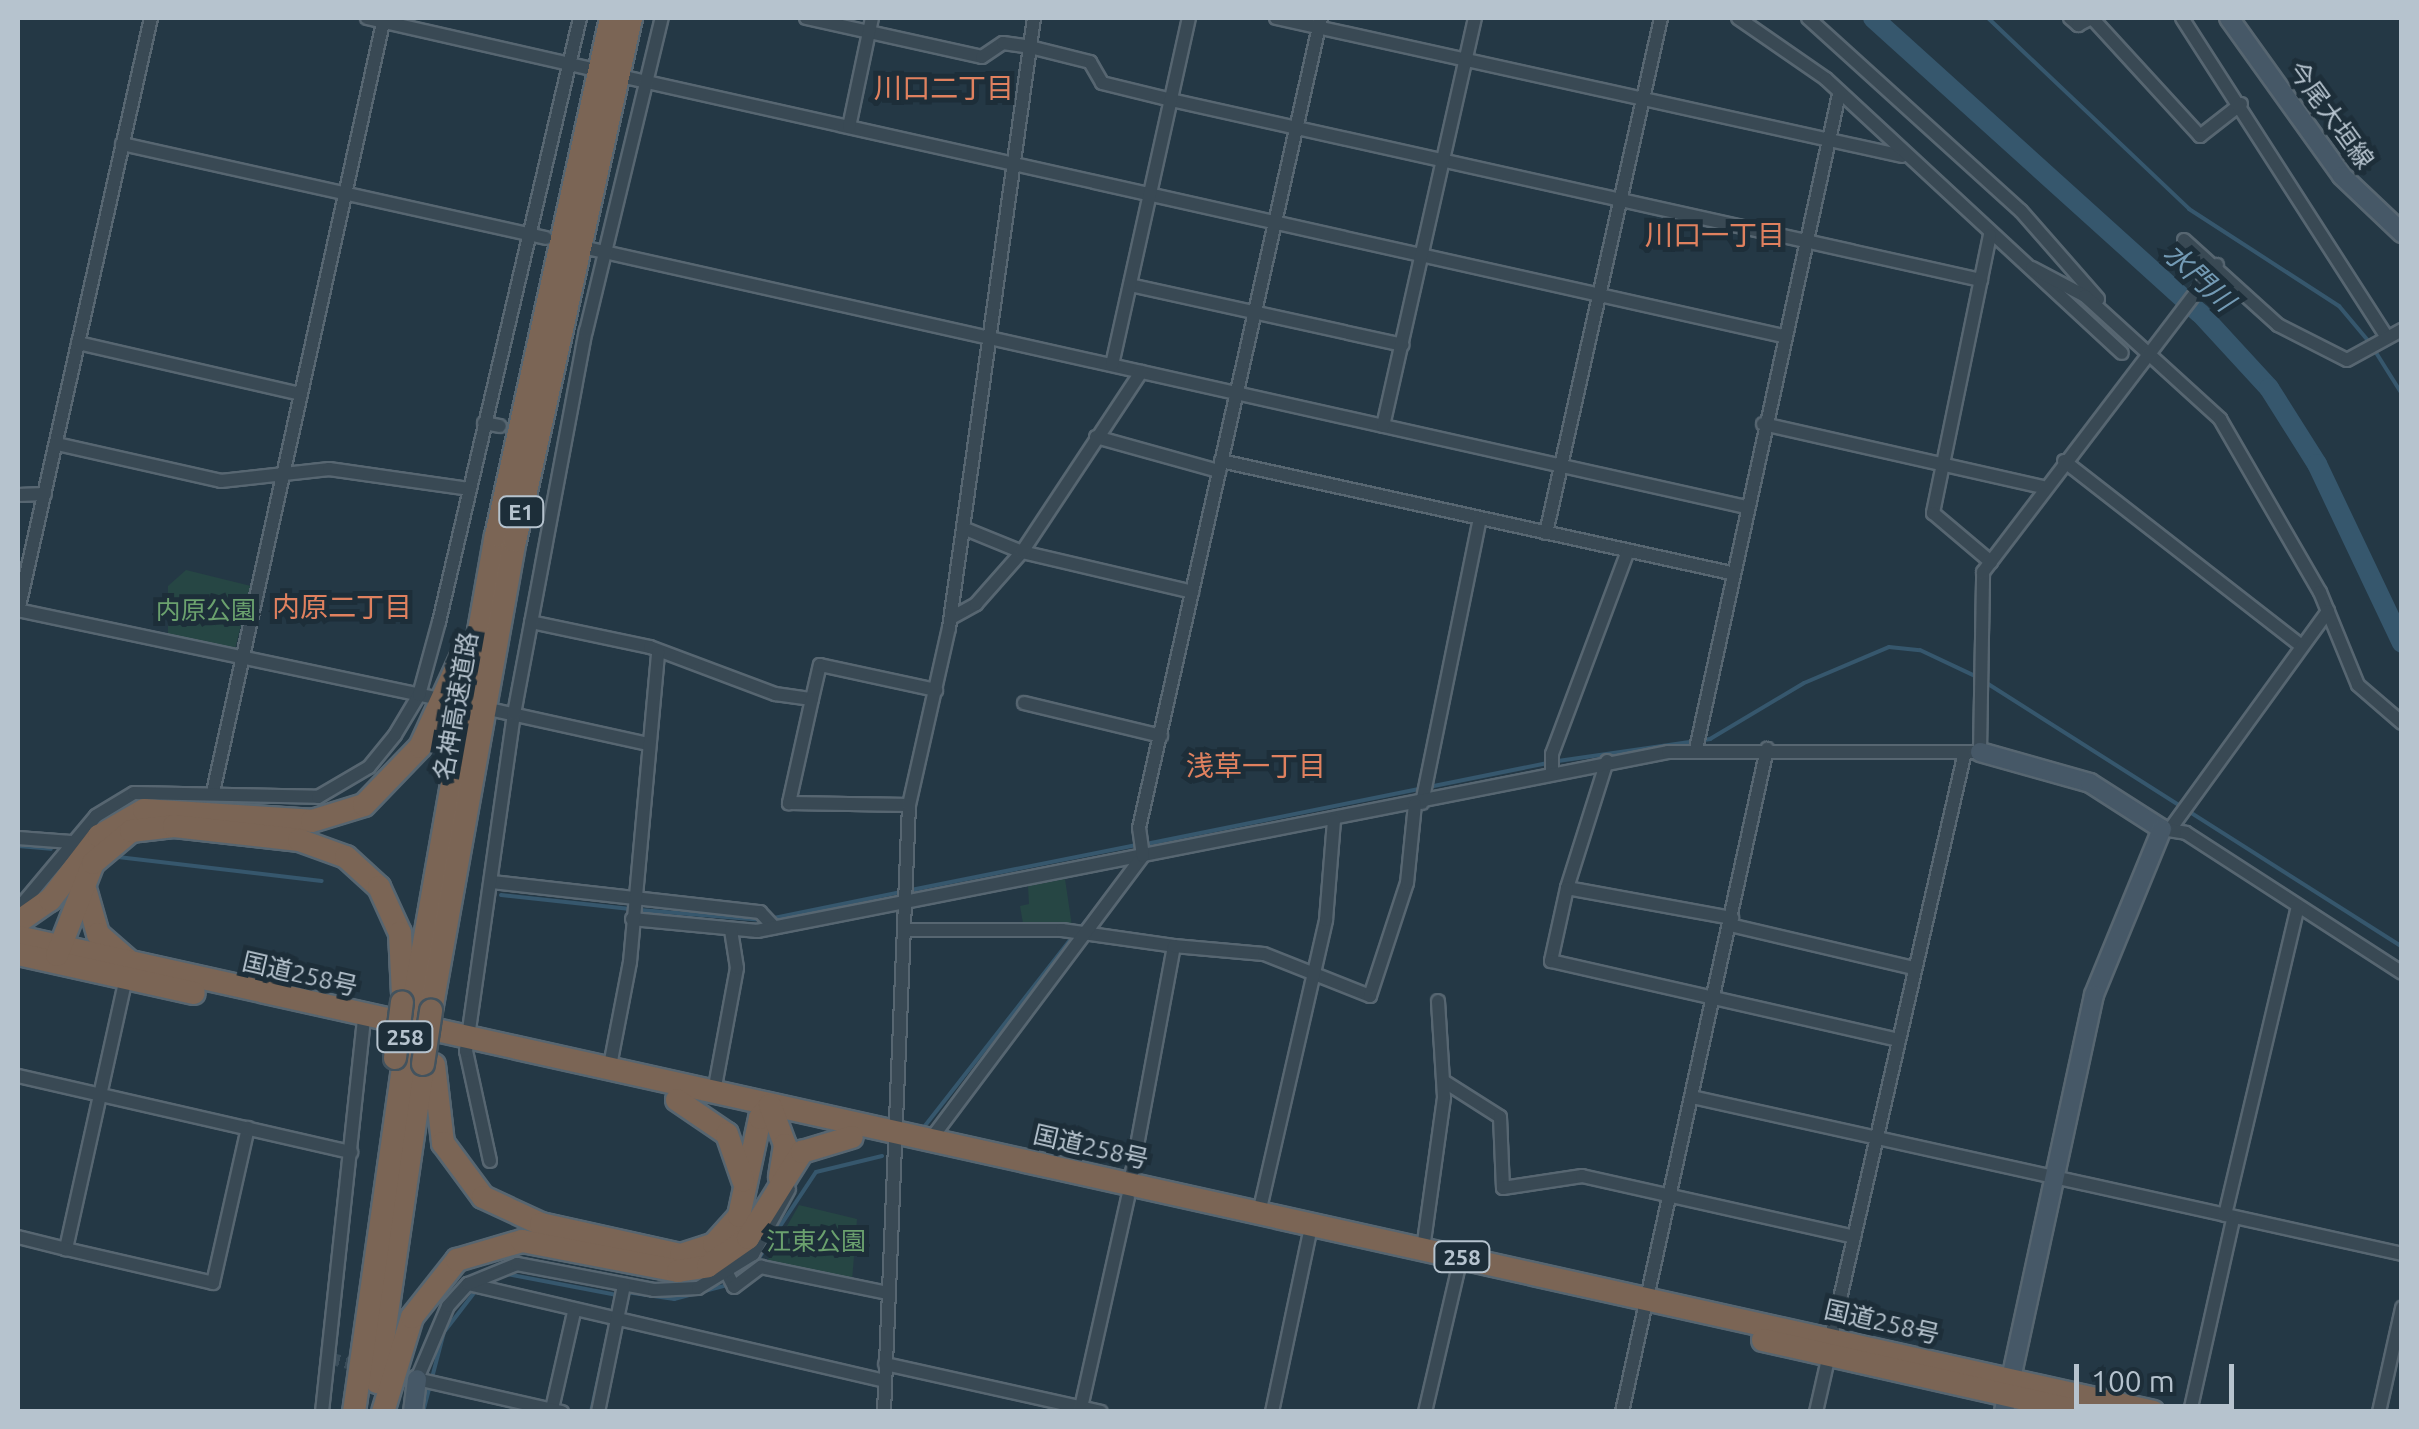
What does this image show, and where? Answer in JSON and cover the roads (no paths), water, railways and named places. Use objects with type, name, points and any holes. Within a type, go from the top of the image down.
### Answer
[{"type":"highway","name":"名神高速道路","points":[[422,1008],[553,267],[611,18]]},
{"type":"highway","name":"名神高速道路","points":[[422,1008],[461,833],[544,398],[632,18]]},
{"type":"highway","points":[[18,922],[58,890],[88,847],[134,813],[167,807],[329,818],[364,805],[408,764],[463,654],[553,267]]},
{"type":"highway","points":[[54,951],[88,874],[118,837],[158,826],[330,848],[368,875],[389,903],[422,1008],[374,1412]]},
{"type":"highway","points":[[88,874],[93,925],[130,971]]},
{"type":"highway","points":[[54,951],[58,890]]},
{"type":"highway","name":"国道258号","points":[[18,937],[130,971],[467,1046],[677,1100],[898,1138],[1129,1191],[1259,1213],[1422,1248],[1645,1306]]},
{"type":"highway","name":"国道258号","points":[[18,954],[54,951]]},
{"type":"highway","points":[[354,1412],[377,1232],[422,1008]]},
{"type":"highway","name":"国道258号","points":[[467,1046],[714,1092],[769,1115],[852,1137],[930,1139],[1309,1237],[1830,1346],[2082,1412]]},
{"type":"highway","points":[[414,1062],[451,1160],[483,1197],[520,1217],[681,1255],[725,1236],[743,1204],[769,1115]]},
{"type":"highway","points":[[677,1100],[727,1134],[742,1171],[743,1204]]},
{"type":"highway","points":[[769,1115],[784,1144],[785,1183]]},
{"type":"highway","points":[[383,1412],[412,1317],[457,1260],[522,1241],[693,1270],[748,1238],[802,1152],[852,1137]]},
{"type":"highway","name":"国道258号","points":[[2006,1395],[2153,1412]]},
{"type":"street","points":[[151,18],[18,610],[436,698]]},
{"type":"street","points":[[366,18],[587,68]]},
{"type":"street","points":[[18,909],[71,842],[134,794],[212,792],[318,798],[369,767],[419,695],[580,18]]},
{"type":"street","points":[[490,1160],[467,1046],[514,714],[566,440],[662,18]]},
{"type":"street","points":[[806,18],[871,24],[982,57],[1004,43],[1030,47],[1090,62],[1102,83],[1171,100],[1982,280]]},
{"type":"street","points":[[884,1412],[910,805],[951,618],[1034,18]]},
{"type":"street","points":[[1112,365],[1189,18]]},
{"type":"street","points":[[1276,18],[1320,22],[1466,61],[1902,156]]},
{"type":"street","points":[[1383,426],[1475,18]]},
{"type":"street","points":[[1546,534],[1661,18]]},
{"type":"street","points":[[1738,18],[1800,56],[1902,156],[2122,352]]},
{"type":"street","points":[[1808,18],[2021,210],[2110,317]]},
{"type":"street","points":[[2070,18],[2078,25],[2092,18],[2200,136],[2241,104]]},
{"type":"street","points":[[2182,18],[2241,104],[2385,339]]},
{"type":"street","name":"今尾大垣線","points":[[2229,18],[2342,176],[2402,233]]},
{"type":"street","points":[[212,792],[384,19]]},
{"type":"street","points":[[930,1139],[1143,848],[1161,736],[1320,22]]},
{"type":"street","points":[[849,127],[871,24]]},
{"type":"street","points":[[629,78],[1783,336]]},
{"type":"street","points":[[1696,743],[1838,94]]},
{"type":"street","points":[[122,144],[546,238]]},
{"type":"street","points":[[1990,235],[1933,514],[1991,562]]},
{"type":"street","points":[[2184,240],[2278,324],[2347,360],[2360,358],[2402,330]]},
{"type":"street","points":[[591,249],[1746,507]]},
{"type":"street","points":[[1816,1412],[1914,968],[1973,752],[1980,690],[1978,591],[1991,562],[2043,487],[2217,266]]},
{"type":"street","points":[[2032,268],[2151,345],[2220,419],[2328,610],[2358,686],[2402,723]]},
{"type":"street","points":[[1130,285],[1402,345]]},
{"type":"street","points":[[78,344],[300,394]]},
{"type":"street","points":[[951,618],[976,604],[1022,552],[1142,372]]},
{"type":"street","points":[[484,423],[500,426]]},
{"type":"street","points":[[1763,424],[2043,487]]},
{"type":"street","points":[[549,436],[566,440]]},
{"type":"street","points":[[1096,438],[1732,573]]},
{"type":"street","points":[[57,444],[222,482],[328,470],[469,489]]},
{"type":"street","points":[[2064,461],[2302,646]]},
{"type":"street","points":[[18,495],[45,494]]},
{"type":"street","points":[[906,930],[1078,934],[1236,949],[1312,972],[1370,996],[1407,884],[1421,798],[1480,519]]},
{"type":"street","points":[[963,528],[1022,552],[1192,592]]},
{"type":"street","points":[[1551,766],[1628,550]]},
{"type":"street","points":[[2006,1395],[2105,956],[2169,826],[2328,610]]},
{"type":"street","points":[[532,622],[658,652],[734,684],[812,698]]},
{"type":"street","points":[[608,1070],[633,910],[658,652]]},
{"type":"street","points":[[910,805],[788,802],[820,664],[936,690]]},
{"type":"street","points":[[1024,703],[1161,736]]},
{"type":"street","points":[[493,710],[647,744]]},
{"type":"street","points":[[492,882],[731,930],[1143,848],[1334,820],[1551,766],[1607,761],[1696,743],[1767,749],[1973,752],[2090,782],[2169,826],[2402,973]]},
{"type":"street","points":[[1622,1412],[1767,749]]},
{"type":"street","points":[[1607,761],[1567,888],[1551,961],[1898,1040]]},
{"type":"street","points":[[1259,1213],[1312,972],[1334,820]]},
{"type":"street","points":[[18,838],[71,842]]},
{"type":"street","points":[[1567,888],[1731,922],[1914,968]]},
{"type":"street","points":[[2190,1412],[2298,907]]},
{"type":"street","points":[[633,910],[770,922]]},
{"type":"street","points":[[714,1092],[737,968],[731,930]]},
{"type":"street","points":[[1080,1409],[1129,1191],[1174,946]]},
{"type":"street","points":[[66,1249],[130,971]]},
{"type":"street","points":[[1422,1248],[1445,1082],[1438,1000]]},
{"type":"street","points":[[322,1412],[363,1022]]},
{"type":"street","points":[[18,1076],[351,1152]]},
{"type":"street","points":[[1445,1082],[1500,1117],[1503,1188],[1582,1176],[1854,1236]]},
{"type":"street","points":[[1692,1097],[2402,1254]]},
{"type":"street","points":[[18,1238],[212,1283],[248,1128]]},
{"type":"street","points":[[413,1412],[448,1306],[474,1287],[517,1264],[623,1289],[681,1292],[728,1276],[771,1232],[785,1183]]},
{"type":"street","points":[[1272,1412],[1309,1237]]},
{"type":"street","points":[[728,1276],[734,1287],[760,1267],[888,1293]]},
{"type":"street","points":[[1425,1412],[1458,1270]]},
{"type":"street","points":[[474,1287],[884,1381]]},
{"type":"street","points":[[598,1412],[613,1320],[623,1289]]},
{"type":"street","points":[[2380,1412],[2397,1354],[2402,1308]]},
{"type":"street","points":[[424,1381],[557,1410],[574,1312]]},
{"type":"street","points":[[885,1364],[1101,1412]]},
{"type":"waterway","name":"水門川","points":[[1873,18],[2200,313],[2269,388],[2317,464],[2402,643]]},
{"type":"waterway","points":[[1988,18],[2189,209],[2339,306],[2370,343]]},
{"type":"waterway","points":[[2375,351],[2402,394]]},
{"type":"waterway","points":[[1558,761],[1710,739],[1804,683],[1889,647],[1920,650],[1977,677]]},
{"type":"waterway","points":[[1985,682],[2402,947]]},
{"type":"waterway","points":[[1146,844],[1549,763]]},
{"type":"waterway","points":[[911,890],[1137,845]]},
{"type":"waterway","points":[[18,846],[51,849]]},
{"type":"waterway","points":[[118,857],[322,881]]},
{"type":"waterway","points":[[774,918],[901,892]]},
{"type":"waterway","points":[[501,895],[630,909]]},
{"type":"waterway","points":[[1080,928],[1096,909]]},
{"type":"waterway","points":[[640,910],[764,920]]},
{"type":"waterway","points":[[924,1127],[1073,936]]},
{"type":"waterway","points":[[755,1264],[816,1172],[882,1156]]},
{"type":"waterway","points":[[507,1274],[617,1295]]},
{"type":"waterway","points":[[626,1292],[674,1299],[724,1286]]},
{"type":"waterway","points":[[423,1412],[444,1332],[477,1289]]},
{"type":"waterway","points":[[591,1412],[606,1343]]},
{"type":"tunnel","points":[[328,1358],[364,1367]]},
{"type":"district","name":"川口二丁目","points":[[944,88]]},
{"type":"district","name":"川口一丁目","points":[[1715,235]]},
{"type":"district","name":"内原二丁目","points":[[342,607]]},
{"type":"district","name":"浅草一丁目","points":[[1256,766]]},
{"type":"park label","name":"内原公園","points":[[206,610]]},
{"type":"park label","name":"江東公園","points":[[816,1241]]}]
